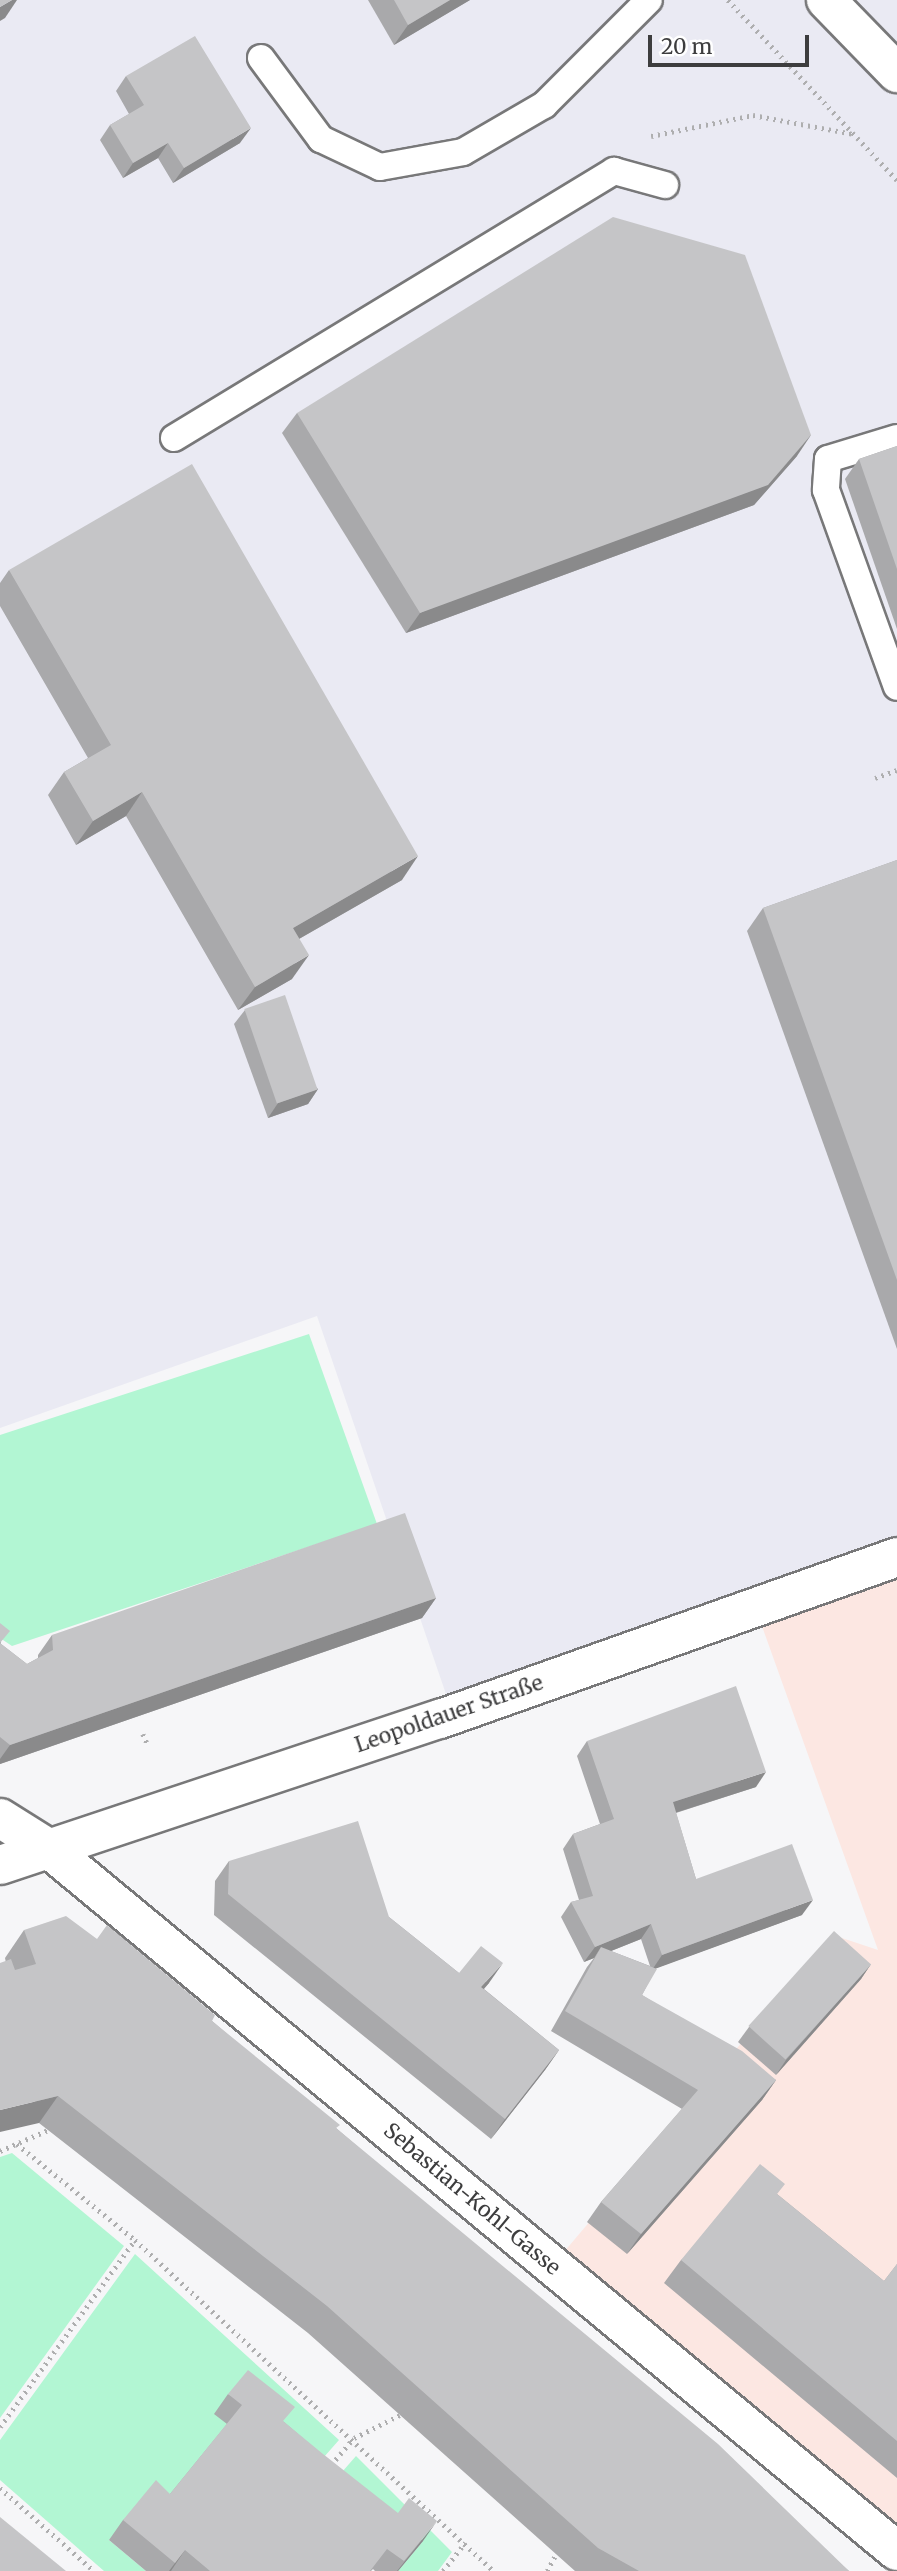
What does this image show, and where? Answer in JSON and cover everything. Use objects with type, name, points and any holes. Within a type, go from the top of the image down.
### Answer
[{"type":"street","points":[[826,0],[897,73]]},
{"type":"street","name":"Leopoldauer Straße","points":[[0,1866],[440,1719],[897,1557]]},
{"type":"street","name":"Sebastian-Kohl-Gasse","points":[[0,1818],[48,1848],[897,2551]]},
{"type":"lane","points":[[261,58],[321,139],[380,167],[463,152],[544,105],[649,0]]},
{"type":"lane","points":[[174,438],[614,171],[665,185]]},
{"type":"lane","points":[[897,438],[828,459],[826,490],[897,687]]},
{"type":"path","points":[[727,0],[897,180]]},
{"type":"path","points":[[644,137],[753,115],[853,134]]},
{"type":"path","points":[[875,778],[897,770]]},
{"type":"path","points":[[143,1734],[147,1743]]},
{"type":"path","points":[[0,2151],[48,2130]]},
{"type":"path","points":[[17,2144],[135,2240],[354,2438],[494,2571]]},
{"type":"path","points":[[0,2427],[135,2240]]},
{"type":"path","points":[[327,2469],[354,2438],[400,2415]]},
{"type":"path","points":[[0,2488],[94,2571]]},
{"type":"path","points":[[443,2571],[465,2543]]},
{"type":"path","points":[[547,2571],[556,2554]]},
{"type":"shaded area","points":[[0,0],[897,0],[897,1548],[449,1703],[317,1316],[0,1428]]},
{"type":"shaded area","points":[[897,1569],[897,2551],[552,2266],[833,1935],[878,1950],[759,1618]]},
{"type":"green space","points":[[309,1334],[377,1524],[12,1646],[0,1638],[0,1435]]},
{"type":"green space","points":[[12,2153],[124,2246],[0,2418],[0,2157]]},
{"type":"green space","points":[[135,2254],[339,2440],[309,2474],[228,2425],[156,2514],[109,2540],[146,2571],[104,2571],[0,2480],[0,2440]]},
{"type":"green space","points":[[356,2456],[452,2552],[438,2571],[398,2571],[423,2541],[328,2488]]},
{"type":"building","points":[[0,0],[12,0],[0,7]]},
{"type":"building","points":[[394,0],[450,0],[408,25]]},
{"type":"building","points":[[195,36],[251,128],[184,168],[168,143],[133,163],[110,125],[144,105],[126,76]]},
{"type":"building","points":[[613,217],[745,255],[811,435],[768,485],[420,613],[297,413]]},
{"type":"building","points":[[897,446],[897,569],[859,459]]},
{"type":"building","points":[[192,464],[418,856],[293,928],[309,955],[255,987],[142,792],[93,821],[64,772],[111,745],[9,570]]},
{"type":"building","points":[[897,860],[897,1280],[763,908]]},
{"type":"building","points":[[285,995],[318,1090],[277,1104],[244,1009]]},
{"type":"building","points":[[405,1513],[436,1598],[10,1745],[0,1737],[0,1643],[27,1664],[53,1650],[52,1635]]},
{"type":"building","points":[[0,1623],[10,1631],[0,1643]]},
{"type":"building","points":[[736,1686],[766,1772],[673,1802],[696,1879],[792,1844],[813,1900],[662,1955],[651,1924],[595,1947],[571,1902],[593,1896],[573,1834],[614,1819],[587,1741]]},
{"type":"building","points":[[358,1821],[389,1917],[459,1973],[481,1946],[503,1963],[481,1987],[559,2050],[505,2119],[228,1894],[229,1861]]},
{"type":"building","points":[[66,1916],[97,1939],[107,1925],[215,2015],[212,2021],[340,2125],[336,2128],[718,2444],[849,2571],[639,2571],[598,2548],[327,2306],[58,2096],[0,2110],[0,1963],[11,1959],[15,1970],[36,1964],[24,1930]]},
{"type":"building","points":[[834,1931],[871,1964],[786,2060],[748,2026]]},
{"type":"building","points":[[601,1947],[657,1969],[642,1995],[742,2051],[776,2080],[641,2234],[601,2202],[698,2090],[565,2011]]},
{"type":"building","points":[[760,2164],[785,2184],[777,2194],[884,2281],[897,2264],[897,2441],[681,2260]]},
{"type":"building","points":[[248,2370],[295,2407],[283,2421],[323,2454],[398,2513],[409,2498],[437,2521],[404,2561],[387,2549],[370,2571],[210,2571],[185,2550],[175,2563],[123,2520],[156,2480],[170,2494],[242,2405],[228,2394]]},
{"type":"building","points":[[0,2517],[66,2571],[0,2571]]}]
